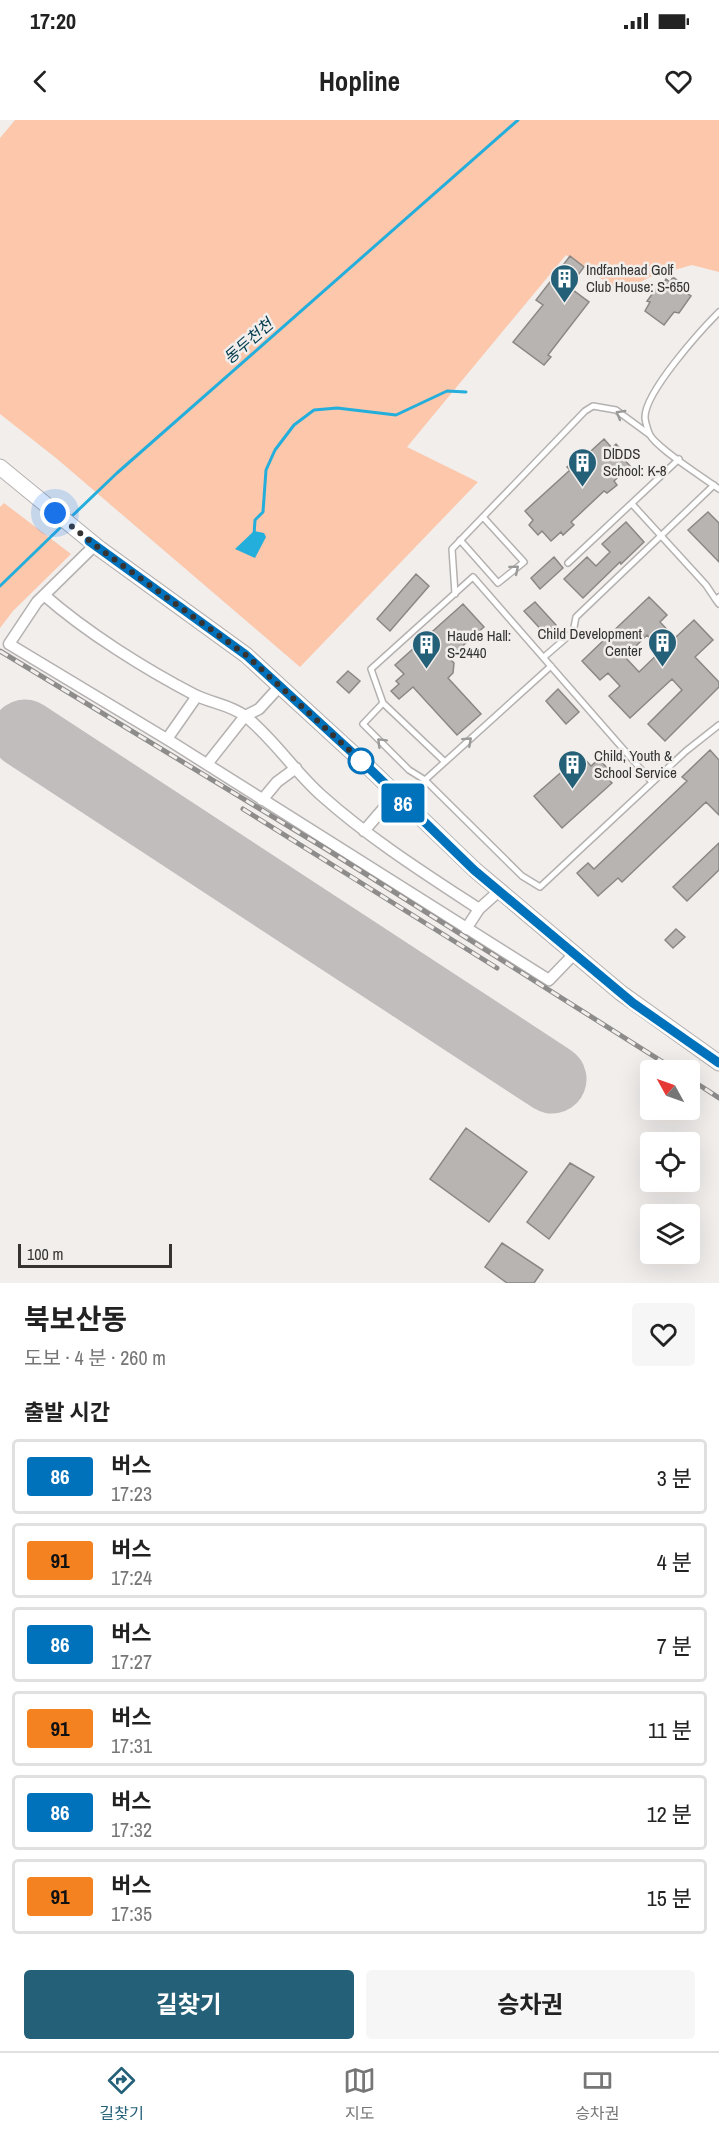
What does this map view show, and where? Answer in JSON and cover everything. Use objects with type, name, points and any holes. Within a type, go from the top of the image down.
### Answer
[{"type":"main road","points":[[0,466],[92,543],[246,655],[499,891],[646,1013],[719,1063]]},
{"type":"street","points":[[92,543],[44,595],[9,644],[167,739],[549,980],[574,954]]},
{"type":"street","points":[[44,595],[71,618],[197,696],[244,716],[318,792],[364,831],[478,909]]},
{"type":"street","points":[[207,764],[244,716],[259,708],[280,686]]},
{"type":"street","points":[[167,739],[197,696]]},
{"type":"street","points":[[262,800],[277,782],[296,768]]},
{"type":"street","points":[[364,831],[395,795]]},
{"type":"street","points":[[466,929],[478,909],[499,891]]},
{"type":"lane","points":[[650,435],[645,417],[651,399],[671,368],[719,312]]},
{"type":"lane","points":[[455,594],[452,549],[585,411],[593,406],[616,410],[716,487],[576,617],[573,632],[544,657]]},
{"type":"lane","points":[[568,563],[679,459]]},
{"type":"lane","points":[[632,504],[718,600]]},
{"type":"lane","points":[[460,540],[498,583],[524,562],[483,517]]},
{"type":"lane","points":[[445,762],[383,703],[371,669],[473,577],[652,782]]},
{"type":"lane","points":[[425,780],[551,666]]},
{"type":"lane","points":[[383,703],[363,724],[410,770],[425,780],[522,876],[540,887],[652,782],[719,724]]},
{"type":"shaded area","points":[[15,120],[719,120],[719,272],[692,265],[650,277],[621,292],[566,255],[407,447],[478,482],[300,667],[56,458],[0,414],[0,138]]},
{"type":"shaded area","points":[[4,503],[71,554],[13,611],[0,628],[0,507]]},
{"type":"water","points":[[254,531],[264,533],[266,537],[255,558],[235,549]]},
{"type":"building","name":"Indfanhead Golf Club House: S-650","points":[[570,256],[584,267],[569,287],[589,302],[548,355],[551,357],[544,365],[513,342],[543,305],[536,300]]},
{"type":"building","points":[[673,277],[681,283],[678,287],[691,296],[679,313],[674,312],[664,325],[645,311],[650,302],[647,301],[659,285],[661,287],[666,279],[670,282]]},
{"type":"building","name":"DlDDS School: K-8","points":[[604,439],[612,448],[616,444],[625,454],[622,457],[630,466],[614,481],[617,485],[607,493],[604,491],[571,522],[574,525],[563,535],[561,532],[551,541],[542,531],[538,535],[529,525],[533,520],[525,511],[570,470],[567,467],[577,458],[580,461]]},
{"type":"building","points":[[708,512],[719,523],[719,562],[688,530]]},
{"type":"building","points":[[626,522],[644,542],[583,598],[564,579],[587,557],[596,566],[610,552],[602,544]]},
{"type":"building","points":[[554,557],[563,568],[540,589],[531,578]]},
{"type":"building","points":[[416,574],[429,586],[390,631],[377,619]]},
{"type":"building","points":[[649,597],[667,615],[660,622],[675,638],[694,620],[713,640],[695,657],[719,682],[719,687],[665,741],[648,724],[682,690],[672,679],[630,718],[609,696],[620,686],[608,673],[600,680],[582,661]],"holes":[[[647,635],[662,650],[639,672],[625,657]]]},
{"type":"building","points":[[535,602],[556,625],[546,635],[524,611]]},
{"type":"building","name":"Haude Hall: S-2440","points":[[463,604],[484,627],[449,658],[454,663],[453,673],[448,678],[481,714],[457,735],[413,687],[399,699],[391,691],[399,684],[396,681],[404,674],[395,665]]},
{"type":"building","points":[[348,671],[360,681],[349,693],[337,682]]},
{"type":"building","points":[[558,689],[579,712],[566,724],[546,701]]},
{"type":"building","points":[[710,750],[719,760],[719,815],[706,802],[622,882],[618,878],[598,896],[577,873],[588,863],[594,869],[687,781],[682,777]]},
{"type":"building","name":"Child, Youth & School Service","points":[[581,755],[591,766],[599,759],[608,769],[603,774],[612,783],[562,828],[534,796]]},
{"type":"building","points":[[719,843],[719,870],[687,901],[673,887]]},
{"type":"building","points":[[676,929],[685,937],[673,948],[665,940]]},
{"type":"building","points":[[466,1128],[527,1172],[489,1222],[430,1179]]},
{"type":"building","points":[[570,1163],[594,1177],[549,1239],[527,1222]]},
{"type":"building","points":[[502,1243],[543,1270],[534,1283],[507,1283],[485,1267]]},
{"type":"waterway","name":"동두천천","points":[[71,517],[117,473],[518,120]]},
{"type":"waterway","points":[[254,535],[255,520],[263,512],[266,470],[275,450],[294,425],[314,410],[337,408],[396,415],[447,391],[466,392]]},
{"type":"waterway","name":"동두천천","points":[[0,586],[64,524]]},
{"type":"runway","points":[[25,734],[552,1079]]},
{"type":"railway","points":[[0,651],[326,849],[660,1060]]},
{"type":"railway","points":[[243,809],[497,968]]},
{"type":"railway","points":[[700,1086],[719,1098]]},
{"type":"bus line","name":"86","points":[[89,541],[246,655],[369,768],[474,870],[633,1003],[719,1063]]},
{"type":"place","name":"Indfanhead Golf Club House: S-650","points":[[565,304]]},
{"type":"place","name":"DlDDS School: K-8","points":[[582,488]]},
{"type":"place","name":"Child Development Center","points":[[663,668]]},
{"type":"place","name":"Haude Hall: S-2440","points":[[426,670]]},
{"type":"place","name":"Child, Youth & School Service","points":[[573,790]]},
{"type":"route","points":[[55,513],[100,549],[246,655],[361,761]]}]
